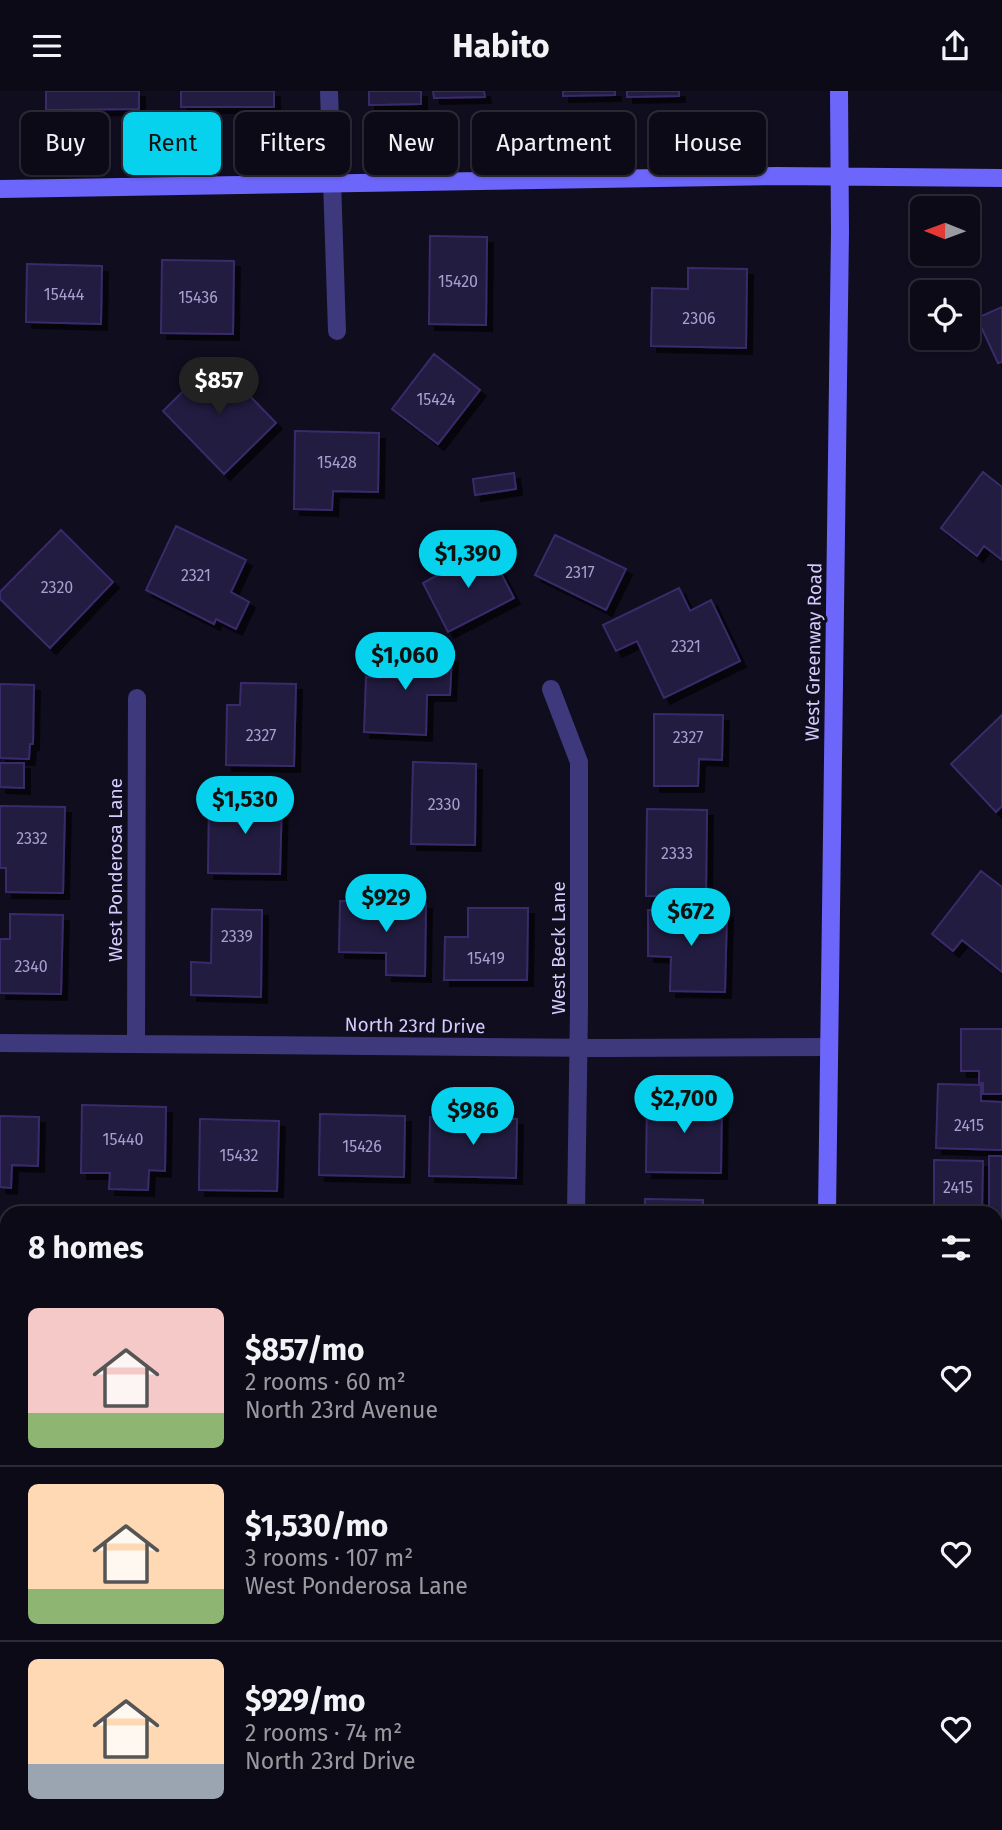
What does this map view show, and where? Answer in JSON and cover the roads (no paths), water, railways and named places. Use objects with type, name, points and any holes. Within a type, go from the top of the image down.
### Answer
[{"type":"main road","name":"West Greenway Road","points":[[827,1206],[841,177],[839,91]]},
{"type":"main road","points":[[0,189],[841,177],[1002,179]]},
{"type":"street","points":[[329,91],[337,331]]},
{"type":"street","name":"West Beck Lane","points":[[551,689],[579,762],[576,1206]]},
{"type":"street","name":"West Ponderosa Lane","points":[[136,1043],[137,698]]},
{"type":"street","name":"North 23rd Drive","points":[[0,1043],[829,1047]]}]
